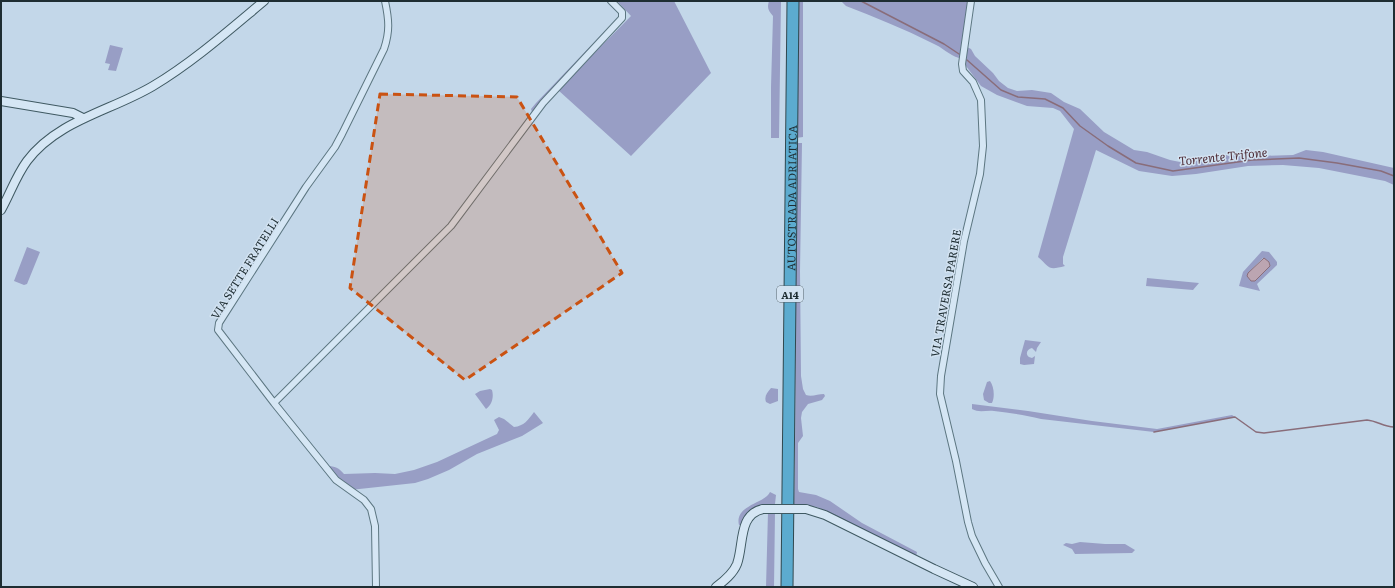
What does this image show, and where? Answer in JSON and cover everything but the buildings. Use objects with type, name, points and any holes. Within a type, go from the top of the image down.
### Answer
[{"type":"highway","name":"AUTOSTRADA ADRIATICA","points":[[780,587],[786,1]]},
{"type":"highway","name":"AUTOSTRADA ADRIATICA","points":[[787,587],[793,1]]},
{"type":"street","points":[[1,210],[27,162],[39,148],[57,132],[83,118],[123,102],[154,85],[185,65],[264,1]]},
{"type":"street","name":"VIA SETTE FRATELLI","points":[[376,587],[375,526],[371,509],[364,500],[336,480],[218,330],[219,323],[306,187],[335,147],[386,42],[389,22],[385,1]]},
{"type":"street","points":[[274,403],[451,226],[543,103],[622,18],[622,12],[611,1]]},
{"type":"street","name":"VIA TRAVERSA PARERE","points":[[971,1],[962,64],[964,71],[973,82],[981,100],[983,146],[982,161],[962,256],[943,365],[940,394],[972,536],[999,587]]},
{"type":"street","points":[[1,101],[73,113],[83,118]]},
{"type":"street","points":[[716,587],[733,572],[737,563],[746,521],[753,513],[763,509],[806,509],[825,515],[973,587]]},
{"type":"highlighted area","points":[[380,94],[517,97],[622,273],[465,380],[350,288]]},
{"type":"shaded area","points":[[617,1],[674,1],[711,73],[631,156],[558,90],[631,16]]},
{"type":"shaded area","points":[[769,1],[781,1],[779,138],[771,138],[773,16],[768,9]]},
{"type":"shaded area","points":[[798,1],[803,1],[803,137],[796,138]]},
{"type":"shaded area","points":[[841,1],[970,1],[960,57],[955,57],[936,45],[900,28],[846,6]]},
{"type":"shaded area","points":[[605,31],[607,33],[533,115],[531,109],[536,103]]},
{"type":"shaded area","points":[[110,45],[123,48],[116,71],[108,70],[110,64],[105,63]]},
{"type":"shaded area","points":[[967,47],[971,49],[975,56],[993,73],[999,81],[1008,88],[1017,91],[1032,90],[1051,93],[1064,102],[1080,109],[1104,132],[1134,150],[1147,152],[1180,162],[1245,152],[1259,156],[1293,155],[1306,150],[1323,152],[1394,168],[1394,185],[1385,181],[1319,168],[1283,165],[1248,166],[1172,176],[1139,171],[1096,150],[1063,257],[1063,264],[1065,266],[1052,268],[1047,266],[1038,257],[1074,129],[1060,111],[1053,108],[1027,106],[997,95],[981,86],[966,66],[965,60]]},
{"type":"shaded area","points":[[796,143],[802,143],[800,271],[801,376],[803,389],[806,395],[813,396],[824,394],[825,396],[822,400],[808,404],[802,412],[801,418],[803,436],[798,443],[798,489],[799,492],[816,495],[830,501],[862,523],[917,552],[916,557],[817,507],[794,504]]},
{"type":"shaded area","points":[[27,247],[40,252],[27,284],[24,285],[14,281]]},
{"type":"shaded area","points":[[1262,251],[1269,252],[1277,262],[1277,265],[1257,284],[1260,291],[1239,286],[1243,272]],"holes":[[[1263,258],[1270,263],[1270,266],[1254,281],[1248,273]]]},
{"type":"shaded area","points":[[1264,258],[1269,262],[1270,266],[1255,281],[1251,281],[1247,276],[1248,273]]},
{"type":"shaded area","points":[[1147,278],[1199,283],[1193,290],[1146,286]]},
{"type":"shaded area","points":[[1025,340],[1041,342],[1036,352],[1032,348],[1027,352],[1029,357],[1032,358],[1035,356],[1034,364],[1020,364],[1020,358]]},
{"type":"shaded area","points":[[990,381],[994,392],[992,403],[984,400],[983,394],[987,382]]},
{"type":"shaded area","points":[[771,388],[778,389],[778,401],[770,404],[766,402],[765,398]]},
{"type":"shaded area","points":[[490,389],[493,393],[493,398],[490,405],[486,409],[475,394],[480,391]]},
{"type":"shaded area","points":[[972,404],[1157,429],[1232,415],[1235,417],[1154,432],[1041,419],[994,411],[977,411],[972,409]]},
{"type":"shaded area","points":[[534,412],[543,423],[522,436],[477,454],[449,470],[415,483],[350,490],[337,479],[327,466],[337,468],[344,474],[395,474],[414,470],[437,462],[497,434],[499,430],[494,420],[499,417],[514,427],[523,424]]},
{"type":"shaded area","points":[[770,492],[776,495],[775,504],[765,505],[742,526],[739,525],[741,513],[751,505],[763,499]]},
{"type":"shaded area","points":[[768,512],[775,512],[774,587],[766,587]]},
{"type":"shaded area","points":[[1080,542],[1125,544],[1135,550],[1132,553],[1075,554],[1072,549],[1063,545],[1066,543],[1072,544]]},
{"type":"waterway","name":"Torrente Trifone","points":[[861,1],[944,44],[959,54]]},
{"type":"waterway","name":"Torrente Trifone","points":[[967,60],[1001,90],[1018,97],[1045,99],[1063,108],[1080,126],[1108,146],[1136,163],[1173,171],[1252,160],[1299,158],[1381,171],[1394,176]]},
{"type":"waterway","points":[[1154,432],[1235,417],[1256,432],[1264,433],[1367,420],[1394,427]]}]
